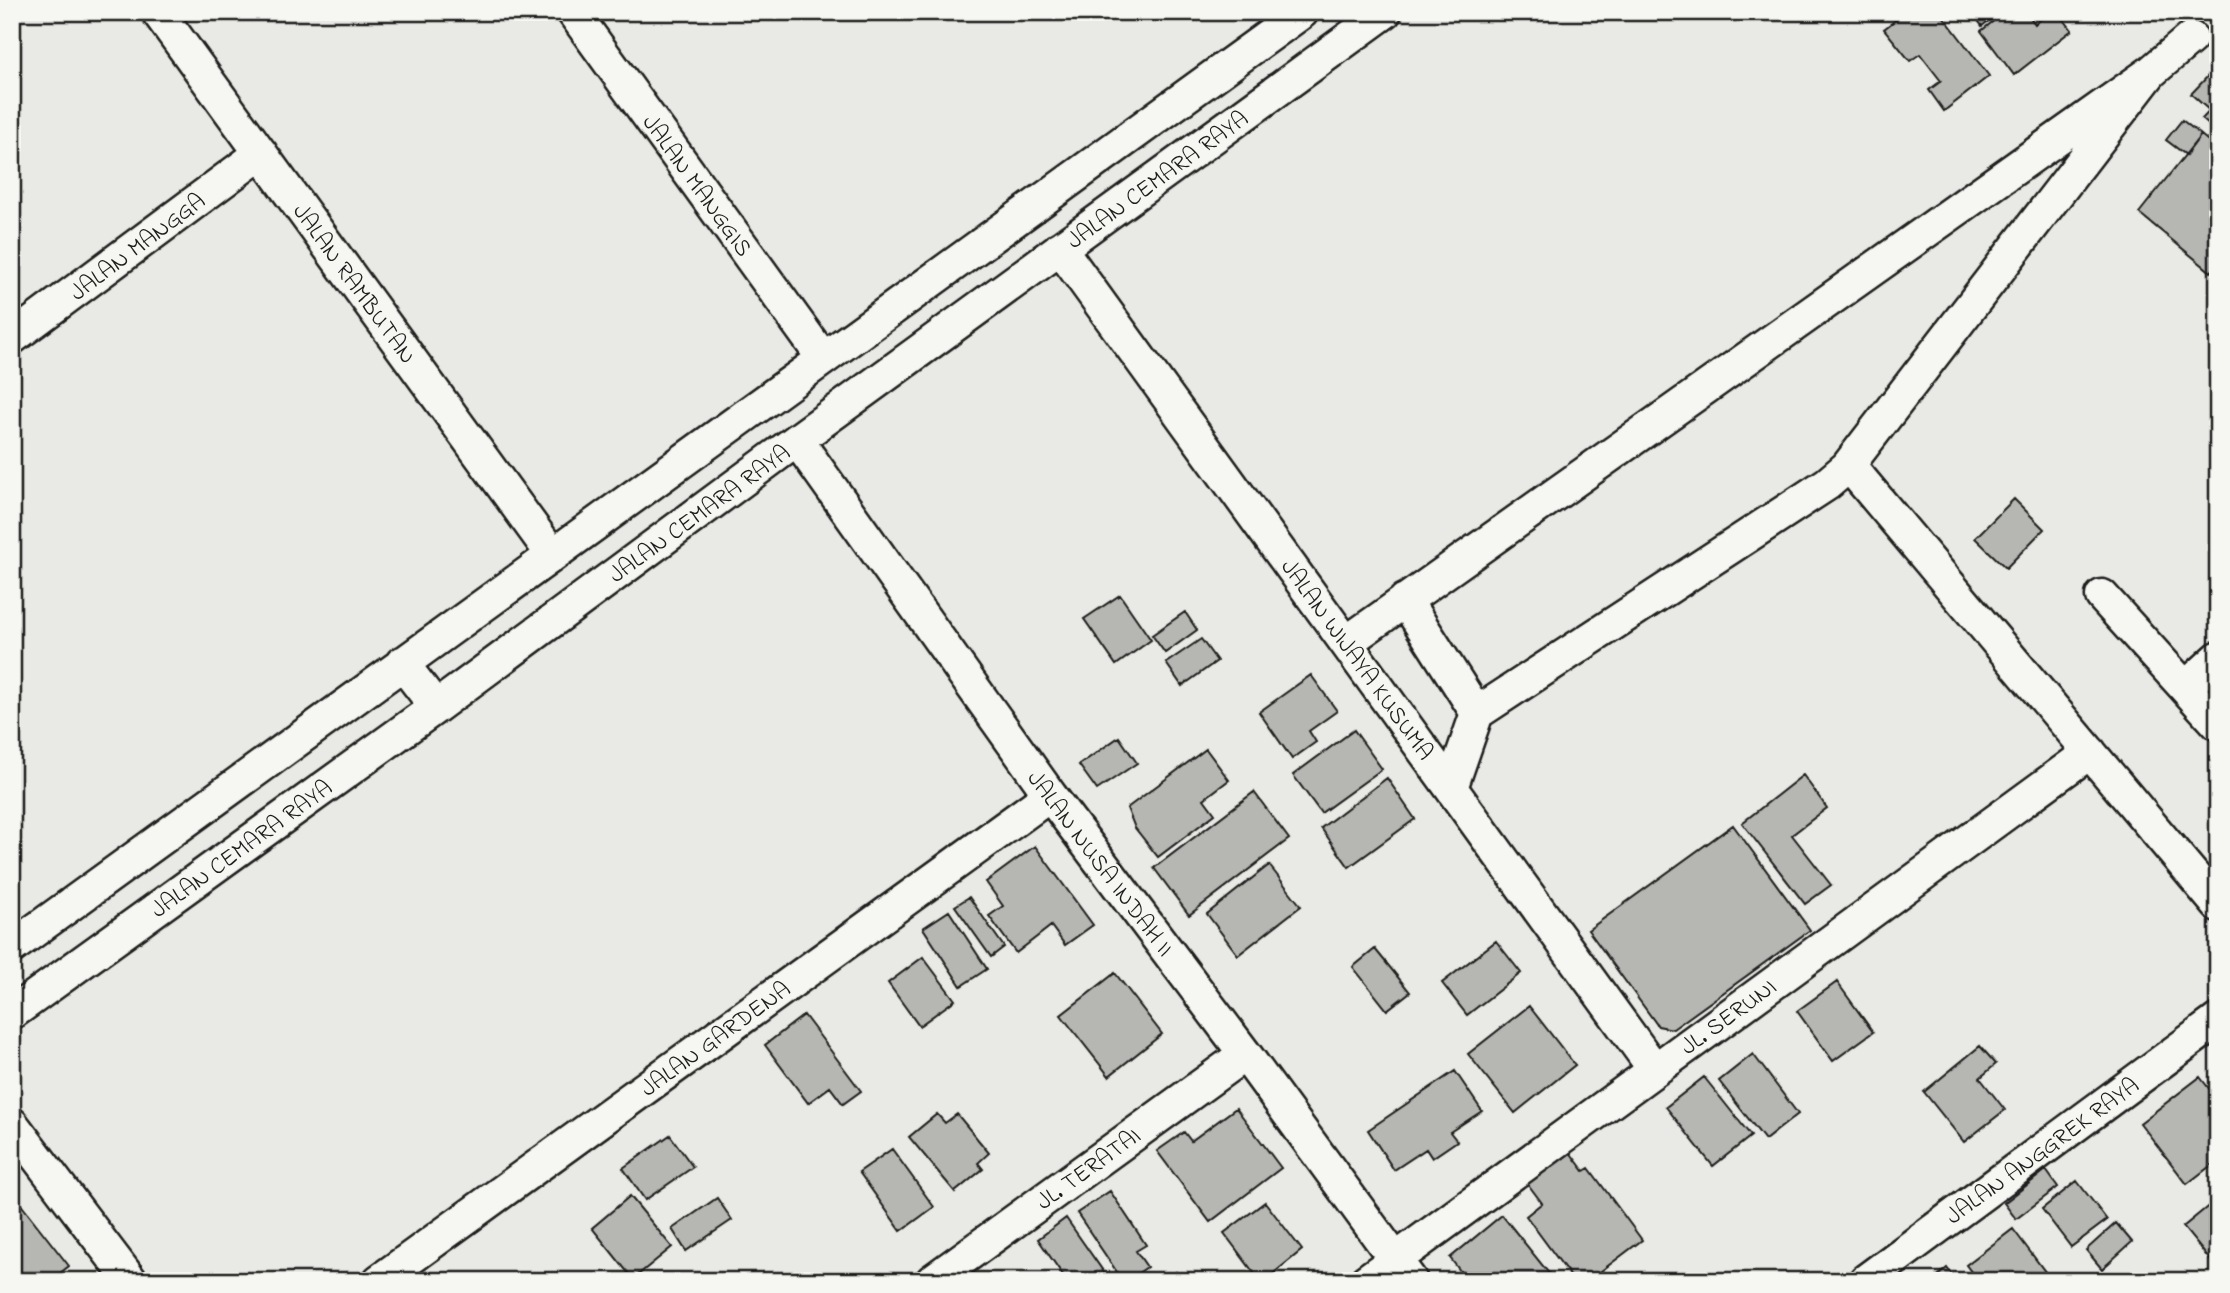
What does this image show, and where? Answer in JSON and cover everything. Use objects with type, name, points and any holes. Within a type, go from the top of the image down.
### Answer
[{"type":"street","name":"JALAN RAMBUTAN","points":[[158,12],[552,554]]},
{"type":"street","name":"JALAN MANGGIS","points":[[573,12],[822,358]]},
{"type":"street","name":"JALAN CEMARA RAYA","points":[[12,947],[1302,12]]},
{"type":"street","name":"JALAN CEMARA RAYA","points":[[12,1013],[436,707],[797,440],[1385,12]]},
{"type":"street","points":[[1346,642],[2151,72],[2191,37]]},
{"type":"street","points":[[1250,51],[1278,91]]},
{"type":"street","points":[[1451,788],[1477,713],[1827,484],[1847,467],[2151,72]]},
{"type":"street","name":"JALAN MANGGA","points":[[12,338],[261,153]]},
{"type":"street","name":"JALAN WIJAYA KUSUMA","points":[[1060,248],[1655,1070]]},
{"type":"street","name":"JALAN NUSA INDAH II","points":[[797,440],[1050,795],[1403,1270]]},
{"type":"street","points":[[1847,467],[2218,905]]},
{"type":"street","points":[[2102,596],[2218,724]]},
{"type":"street","points":[[1405,600],[1477,713]]},
{"type":"street","points":[[2186,687],[2218,658]]},
{"type":"street","points":[[402,663],[436,707]]},
{"type":"street","name":"JL. SERUNI","points":[[1366,1281],[1403,1270],[1655,1070],[2090,752]]},
{"type":"street","name":"JALAN GARDENA","points":[[379,1281],[1050,795]]},
{"type":"street","name":"JALAN ANGGREK RAYA","points":[[1865,1281],[2218,1020]]},
{"type":"street","name":"JL. TERATAI","points":[[932,1281],[1245,1054]]},
{"type":"street","points":[[12,1124],[131,1281]]},
{"type":"building","points":[[1906,12],[1940,12],[1989,76],[1944,111],[1929,90],[1941,81],[1920,54],[1910,61],[1884,29]]},
{"type":"building","points":[[1972,12],[1995,12],[1997,14],[1982,26]]},
{"type":"building","points":[[2005,12],[2026,12],[2035,24],[2050,12],[2058,12],[2072,30],[2014,75],[1981,31]]},
{"type":"building","points":[[2210,74],[2218,81],[2218,102],[2210,111],[2191,94]]},
{"type":"building","points":[[2218,102],[2218,133],[2202,119]]},
{"type":"building","points":[[2182,120],[2201,135],[2186,155],[2166,140]]},
{"type":"building","points":[[2201,135],[2218,149],[2218,264],[2211,272],[2139,213]]},
{"type":"building","points":[[2014,499],[2044,529],[2006,568],[1975,538]]},
{"type":"building","points":[[1120,595],[1151,640],[1116,665],[1084,619]]},
{"type":"building","points":[[1185,612],[1197,630],[1165,653],[1152,635]]},
{"type":"building","points":[[1201,639],[1217,661],[1182,686],[1166,663]]},
{"type":"building","points":[[1311,675],[1337,711],[1309,731],[1316,742],[1292,759],[1259,712]]},
{"type":"building","points":[[1354,730],[1382,769],[1321,813],[1293,775]]},
{"type":"building","points":[[1119,737],[1137,763],[1097,790],[1079,765]]},
{"type":"building","points":[[1206,749],[1229,780],[1204,799],[1215,814],[1158,857],[1135,828],[1127,808]]},
{"type":"building","points":[[1803,775],[1827,808],[1792,835],[1831,885],[1805,904],[1742,823]]},
{"type":"building","points":[[1387,778],[1415,819],[1349,867],[1321,828]]},
{"type":"building","points":[[1254,792],[1289,839],[1189,915],[1154,868]]},
{"type":"building","points":[[1733,825],[1810,930],[1673,1029],[1658,1026],[1588,930]]},
{"type":"building","points":[[1035,846],[1093,925],[1065,945],[1051,926],[1016,953],[989,916],[1003,906],[986,882]]},
{"type":"building","points":[[1269,865],[1301,906],[1238,955],[1207,914]]},
{"type":"building","points":[[969,897],[1004,947],[991,957],[955,906]]},
{"type":"building","points":[[949,911],[987,969],[961,986],[923,928]]},
{"type":"building","points":[[1496,941],[1521,973],[1467,1015],[1442,983]]},
{"type":"building","points":[[1375,949],[1410,992],[1387,1010],[1353,967]]},
{"type":"building","points":[[923,957],[955,1000],[919,1026],[888,983]]},
{"type":"building","points":[[1115,973],[1162,1034],[1109,1076],[1061,1015]]},
{"type":"building","points":[[1837,982],[1873,1032],[1833,1061],[1797,1011]]},
{"type":"building","points":[[1529,1006],[1575,1065],[1515,1113],[1468,1054]]},
{"type":"building","points":[[804,1015],[861,1091],[843,1104],[830,1087],[808,1103],[765,1045]]},
{"type":"building","points":[[1980,1046],[1996,1064],[1980,1078],[2005,1110],[1964,1142],[1924,1092]]},
{"type":"building","points":[[1753,1054],[1798,1114],[1765,1140],[1719,1081]]},
{"type":"building","points":[[1455,1071],[1482,1111],[1450,1132],[1457,1141],[1432,1158],[1426,1149],[1394,1170],[1368,1130]]},
{"type":"building","points":[[1704,1077],[1751,1136],[1713,1166],[1666,1107]]},
{"type":"building","points":[[2200,1077],[2218,1100],[2218,1160],[2187,1184],[2140,1123]]},
{"type":"building","points":[[1236,1108],[1281,1168],[1210,1222],[1157,1151],[1184,1132],[1191,1141]]},
{"type":"building","points":[[937,1114],[945,1123],[957,1114],[989,1153],[978,1163],[983,1169],[955,1192],[909,1137]]},
{"type":"building","points":[[670,1135],[693,1167],[645,1200],[623,1168]]},
{"type":"building","points":[[892,1149],[934,1207],[901,1231],[859,1172]]},
{"type":"building","points":[[1569,1151],[1584,1171],[1589,1168],[1642,1240],[1588,1281],[1574,1281],[1526,1216],[1542,1203],[1527,1183]]},
{"type":"building","points":[[2046,1170],[2058,1187],[2016,1219],[2004,1203]]},
{"type":"building","points":[[2077,1181],[2107,1220],[2071,1247],[2042,1209]]},
{"type":"building","points":[[1110,1191],[1146,1245],[1136,1251],[1147,1267],[1127,1281],[1123,1281],[1077,1213]]},
{"type":"building","points":[[12,1193],[69,1266],[50,1281],[15,1281],[12,1277]]},
{"type":"building","points":[[630,1196],[672,1247],[633,1279],[592,1228]]},
{"type":"building","points":[[717,1198],[732,1220],[686,1251],[672,1229]]},
{"type":"building","points":[[2218,1200],[2218,1270],[2183,1227]]},
{"type":"building","points":[[1265,1202],[1302,1250],[1264,1281],[1260,1281],[1224,1233]]},
{"type":"building","points":[[1502,1215],[1555,1281],[1468,1281],[1450,1258]]},
{"type":"building","points":[[1066,1218],[1110,1281],[1067,1281],[1038,1239]]},
{"type":"building","points":[[2116,1223],[2132,1242],[2102,1269],[2086,1250]]},
{"type":"building","points":[[2013,1229],[2052,1281],[1978,1281],[1966,1265]]},
{"type":"building","points":[[1947,1268],[1957,1281],[1932,1281]]},
{"type":"building","points":[[1176,1272],[1182,1281],[1164,1281]]}]
